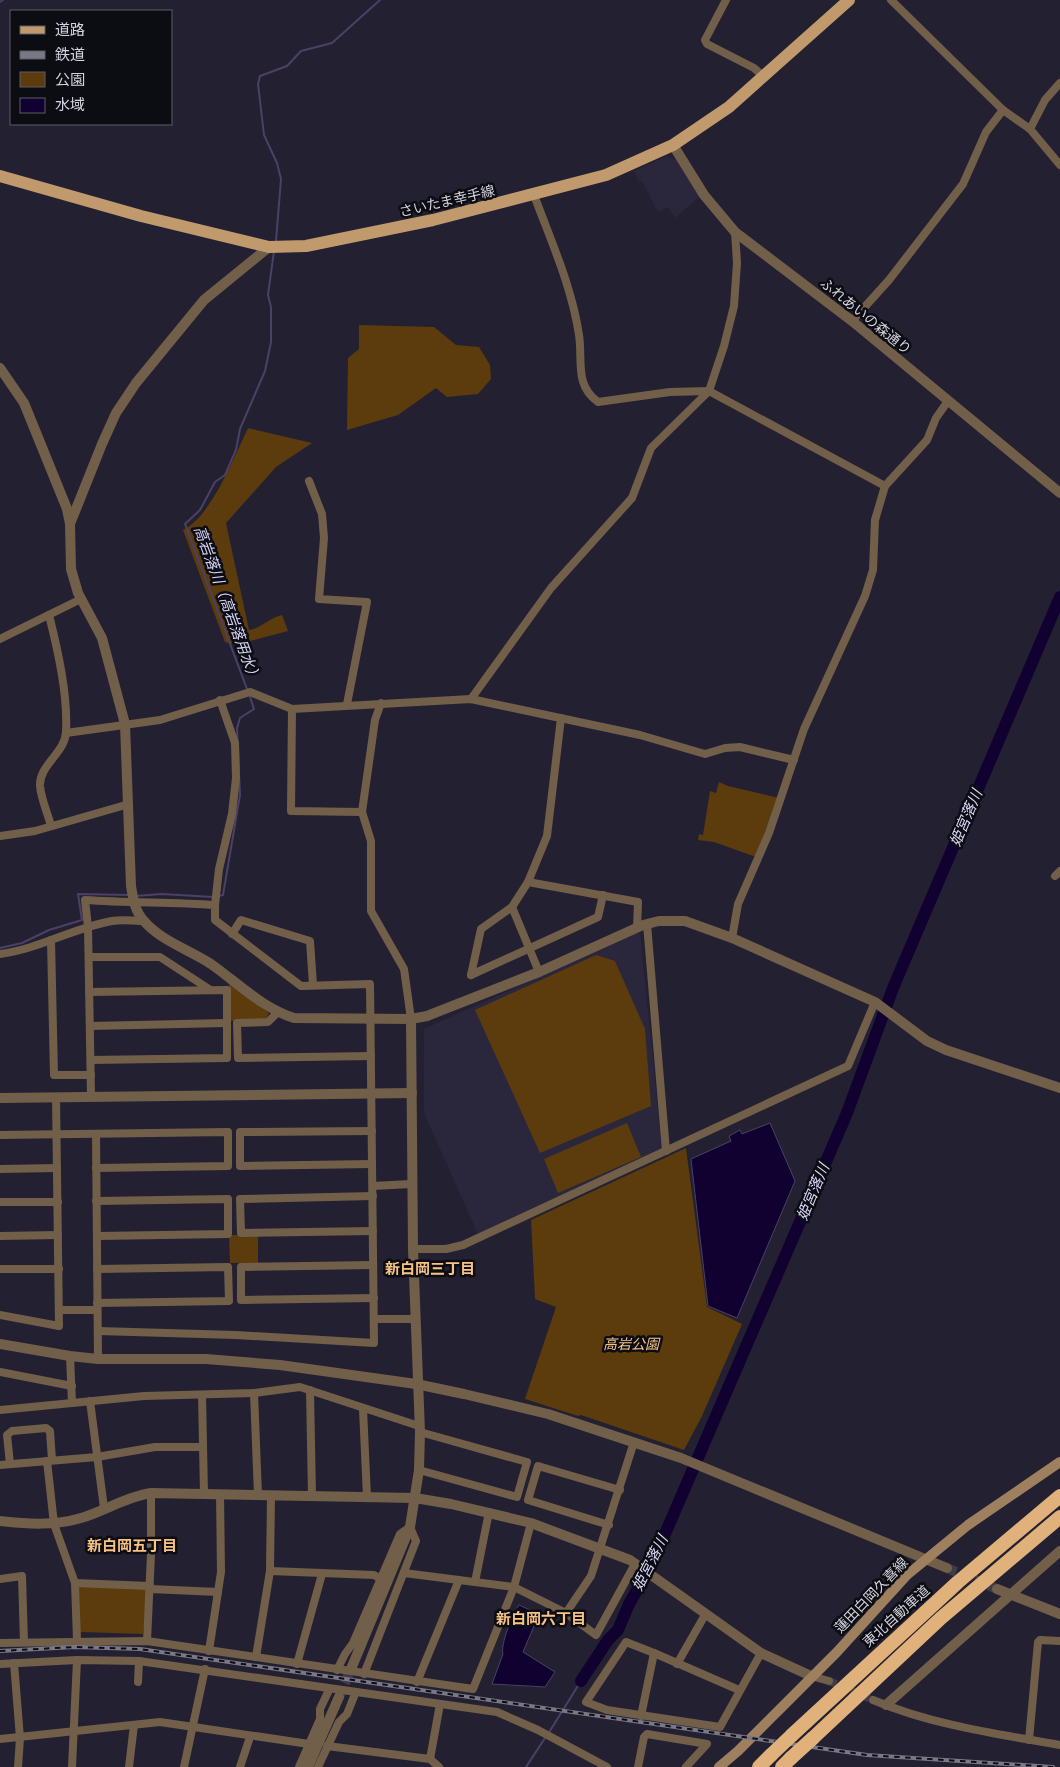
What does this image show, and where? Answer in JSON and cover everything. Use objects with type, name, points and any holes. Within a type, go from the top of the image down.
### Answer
[{"type":"highway","name":"東北自動車道","points":[[759,1767],[958,1582],[1060,1496]]},
{"type":"highway","points":[[786,1762],[941,1618],[1060,1517]]},
{"type":"main road","name":"さいたま幸手線","points":[[0,176],[141,216],[269,247],[306,246],[433,220],[606,175],[673,145],[729,107],[849,0]]},
{"type":"main road","name":"蓮田白岡久喜線","points":[[719,1767],[742,1747],[890,1592],[924,1560],[968,1525],[1060,1462]]},
{"type":"street","points":[[726,0],[705,40],[707,44],[754,68],[763,76]]},
{"type":"street","points":[[891,0],[1003,110],[1030,129],[1060,165]]},
{"type":"street","points":[[1030,129],[1045,100],[1060,83]]},
{"type":"street","points":[[852,321],[889,280],[963,184],[986,132],[1003,110]]},
{"type":"street","name":"ふれあいの森通り","points":[[673,145],[704,194],[735,232],[852,321],[1060,493]]},
{"type":"street","points":[[534,195],[573,302],[579,337],[580,378],[589,395],[598,402],[618,397],[670,392],[709,391],[885,486]]},
{"type":"street","points":[[471,699],[551,588],[632,498],[651,448],[709,391],[724,346],[734,306],[737,263],[734,245],[735,232]]},
{"type":"street","points":[[70,524],[116,413],[136,383],[204,300],[269,247]]},
{"type":"street","points":[[0,368],[24,403],[66,509],[70,524],[71,569],[81,599],[102,638],[125,724],[131,886],[134,904],[143,921],[160,935],[210,964],[277,1013],[294,1018],[411,1019],[427,1016],[539,972],[648,924],[659,921],[685,921],[732,938],[875,1002],[927,1041],[946,1050],[1060,1088]]},
{"type":"street","points":[[732,938],[738,904],[762,851],[804,729],[870,579],[873,570],[875,520],[885,486],[927,440],[936,418],[948,401]]},
{"type":"street","points":[[309,480],[322,514],[324,538],[319,599],[368,602],[347,704]]},
{"type":"street","points":[[0,639],[81,599]]},
{"type":"street","points":[[49,615],[60,660],[66,733],[62,746],[43,773],[40,785],[51,826]]},
{"type":"street","points":[[66,733],[160,720],[250,692],[292,709],[347,704],[471,699],[640,735],[704,754],[740,747],[794,760]]},
{"type":"street","points":[[98,1331],[236,1335],[374,1344],[370,984],[301,986],[215,920],[218,869],[232,814],[236,778],[235,743],[220,700]]},
{"type":"street","points":[[351,1668],[410,1527],[419,1470],[420,1429],[416,1384],[413,1249],[411,1019],[404,969],[371,911],[371,841],[362,812],[375,720],[381,703]]},
{"type":"street","points":[[292,709],[291,811],[362,812]]},
{"type":"street","points":[[561,718],[547,836],[528,882],[512,907],[481,929],[471,975],[598,917],[603,895]]},
{"type":"street","points":[[0,836],[51,826],[129,804]]},
{"type":"street","points":[[528,882],[638,902],[637,928]]},
{"type":"street","points":[[91,1096],[89,957],[85,900],[134,904],[163,901],[215,905]]},
{"type":"street","points":[[512,907],[539,972]]},
{"type":"street","points":[[232,934],[241,920],[310,941],[313,985]]},
{"type":"street","points":[[0,954],[30,948],[88,927],[113,921],[143,921]]},
{"type":"street","points":[[648,924],[666,1151]]},
{"type":"street","points":[[51,940],[54,1075],[91,1075]]},
{"type":"street","points":[[89,957],[160,957],[209,989]]},
{"type":"street","points":[[89,992],[227,990],[227,1058],[91,1060]]},
{"type":"street","points":[[413,1249],[446,1249],[463,1245],[848,1066],[875,1002]]},
{"type":"street","points":[[277,1013],[268,1022],[237,1023],[238,1058],[371,1056]]},
{"type":"street","points":[[90,1026],[227,1023]]},
{"type":"street","points":[[0,1098],[412,1093]]},
{"type":"street","points":[[0,1315],[59,1326],[56,1097]]},
{"type":"street","points":[[372,1131],[240,1132],[240,1166],[372,1164]]},
{"type":"street","points":[[0,1135],[228,1132],[228,1166],[96,1168]]},
{"type":"street","points":[[96,1134],[98,1359]]},
{"type":"street","points":[[0,1169],[57,1168]]},
{"type":"street","points":[[372,1186],[412,1184]]},
{"type":"street","points":[[373,1196],[240,1198],[241,1233],[373,1231]]},
{"type":"street","points":[[96,1201],[228,1199],[228,1234],[97,1236]]},
{"type":"street","points":[[0,1202],[58,1202]]},
{"type":"street","points":[[0,1236],[58,1235]]},
{"type":"street","points":[[373,1265],[241,1267],[241,1300],[374,1298]]},
{"type":"street","points":[[59,1310],[97,1306],[229,1300],[228,1267],[97,1268]]},
{"type":"street","points":[[0,1269],[58,1268]]},
{"type":"street","points":[[374,1319],[415,1319]]},
{"type":"street","points":[[0,1344],[98,1359],[206,1359],[280,1364],[416,1384],[548,1414],[684,1459],[947,1568]]},
{"type":"street","points":[[70,1356],[72,1402]]},
{"type":"street","points":[[0,1372],[72,1386]]},
{"type":"street","points":[[0,1410],[144,1396],[254,1393],[300,1387],[420,1429],[527,1462],[517,1497],[419,1470]]},
{"type":"street","points":[[310,1390],[312,1496]]},
{"type":"street","points":[[254,1393],[258,1495]]},
{"type":"street","points":[[202,1395],[204,1494]]},
{"type":"street","points":[[90,1401],[104,1508]]},
{"type":"street","points":[[363,1409],[367,1497]]},
{"type":"street","points":[[10,1464],[7,1436],[12,1431],[46,1428],[50,1431],[54,1524],[75,1583],[77,1640]]},
{"type":"street","points":[[566,1613],[591,1576],[602,1548],[634,1442]]},
{"type":"street","points":[[0,1465],[97,1456],[155,1448],[203,1447]]},
{"type":"street","points":[[609,1524],[528,1500],[538,1466],[620,1490]]},
{"type":"street","points":[[147,1641],[150,1587],[151,1493]]},
{"type":"street","points":[[0,1521],[54,1524],[83,1518],[134,1496],[151,1493],[415,1498],[489,1512],[531,1523],[602,1548],[635,1564],[761,1653],[811,1676],[829,1681]]},
{"type":"street","points":[[208,1651],[221,1572],[220,1494]]},
{"type":"street","points":[[256,1658],[270,1571],[271,1496]]},
{"type":"street","points":[[475,1582],[489,1512]]},
{"type":"street","points":[[0,1643],[77,1640],[147,1641],[473,1689],[514,1587],[531,1523]]},
{"type":"street","points":[[364,1674],[372,1649],[416,1542],[410,1527]]},
{"type":"street","points":[[338,1670],[345,1654],[353,1643],[400,1534],[410,1527]]},
{"type":"street","points":[[886,1705],[1060,1550]]},
{"type":"street","points":[[404,1573],[514,1587],[566,1613],[596,1635],[635,1564]]},
{"type":"street","points":[[270,1571],[374,1575],[382,1579]]},
{"type":"street","points":[[297,1664],[322,1574]]},
{"type":"street","points":[[0,1579],[22,1576],[24,1642]]},
{"type":"street","points":[[417,1682],[458,1580]]},
{"type":"street","points":[[75,1583],[218,1592]]},
{"type":"street","points":[[997,1589],[1060,1614]]},
{"type":"street","points":[[677,1664],[705,1615]]},
{"type":"street","points":[[1029,1740],[1038,1642],[1040,1640],[1060,1641]]},
{"type":"street","points":[[739,1690],[626,1642],[586,1702],[607,1710],[720,1727],[761,1653]]},
{"type":"street","points":[[641,1716],[654,1653]]},
{"type":"street","points":[[72,1767],[77,1660]]},
{"type":"street","points":[[0,1664],[77,1660],[139,1661],[205,1669],[355,1694],[497,1712],[538,1730],[607,1767]]},
{"type":"street","points":[[138,1682],[139,1661]]},
{"type":"street","points":[[14,1663],[20,1738],[18,1767]]},
{"type":"street","points":[[184,1767],[205,1669]]},
{"type":"street","points":[[299,1767],[320,1719],[320,1709],[329,1690]]},
{"type":"street","points":[[318,1767],[339,1722],[347,1714],[355,1694]]},
{"type":"street","points":[[308,1767],[339,1696]]},
{"type":"street","points":[[873,1700],[938,1722],[1060,1745]]},
{"type":"street","points":[[430,1759],[440,1704]]},
{"type":"street","points":[[0,1739],[73,1733],[160,1722],[250,1737],[309,1744]]},
{"type":"street","points":[[129,1767],[134,1725]]},
{"type":"street","points":[[638,1767],[644,1737],[647,1734],[707,1744],[686,1767]]},
{"type":"street","points":[[240,1767],[250,1737]]},
{"type":"street","points":[[327,1746],[430,1759],[439,1767]]},
{"type":"shaded area","points":[[667,156],[676,160],[700,196],[675,218],[668,207],[658,212],[642,181],[639,182],[634,171]]},
{"type":"shaded area","points":[[637,933],[640,934],[662,1148],[660,1151],[478,1234],[424,1113],[424,1029]]},
{"type":"green space","points":[[359,325],[434,327],[456,345],[479,347],[490,365],[491,379],[478,394],[447,397],[436,388],[398,415],[347,430],[348,358],[359,349]]},
{"type":"green space","points":[[248,428],[312,443],[276,467],[226,523],[249,630],[282,615],[288,631],[235,645],[225,642],[183,530],[193,523],[212,499],[229,469]]},
{"type":"green space","points":[[719,782],[728,786],[779,798],[756,857],[714,842],[698,840],[699,834],[703,835],[710,791],[716,793]]},
{"type":"green space","points":[[596,955],[615,961],[645,1029],[651,1106],[540,1153],[475,1010]]},
{"type":"green space","points":[[229,982],[269,1013],[265,1020],[230,1021]]},
{"type":"green space","points":[[627,1123],[641,1157],[558,1193],[544,1159]]},
{"type":"green space","name":"高岩公園","points":[[686,1148],[707,1307],[742,1324],[702,1416],[684,1450],[581,1415],[578,1416],[525,1399],[556,1307],[535,1299],[531,1220]]},
{"type":"green space","points":[[229,1235],[258,1235],[258,1263],[230,1263]]},
{"type":"green space","points":[[79,1586],[147,1588],[143,1634],[80,1632]]},
{"type":"water","points":[[770,1123],[795,1181],[737,1318],[708,1306],[691,1159],[731,1141],[729,1136],[740,1130],[742,1134]]},
{"type":"water","points":[[519,1605],[539,1614],[523,1652],[555,1672],[545,1687],[492,1684],[503,1654],[503,1644],[508,1629]]},
{"type":"waterway","name":"高岩落川（高岩落用水）","points":[[276,241],[281,179],[277,163],[264,135],[258,84],[260,76],[287,66],[301,51],[332,43],[380,0]]},
{"type":"waterway","name":"高岩落川（高岩落用水）","points":[[247,689],[185,524],[200,510],[215,482],[225,475],[236,450],[240,429],[265,371],[271,342],[271,307],[268,295],[274,251]]},
{"type":"waterway","name":"姫宮落川","points":[[581,1681],[608,1640],[618,1630],[629,1604],[652,1564],[847,1113],[893,988],[1060,597]]},
{"type":"waterway","name":"高岩落川（高岩落用水）","points":[[218,896],[223,895],[240,795],[237,728],[240,718],[254,709],[249,694]]},
{"type":"waterway","name":"高岩落川（高岩落用水）","points":[[0,948],[22,943],[49,930],[82,920],[78,894],[128,895]]},
{"type":"waterway","name":"高岩落川（高岩落用水）","points":[[135,896],[162,894],[213,897]]},
{"type":"waterway","name":"姫宮落川","points":[[604,1638],[608,1640]]},
{"type":"waterway","name":"姫宮落川","points":[[548,1734],[581,1681]]},
{"type":"waterway","name":"姫宮落川","points":[[526,1767],[545,1738]]},
{"type":"tunnel","points":[[947,1568],[997,1589]]},
{"type":"tunnel","points":[[339,1697],[351,1669]]},
{"type":"tunnel","points":[[829,1681],[873,1700]]},
{"type":"railway","points":[[0,1651],[75,1647],[140,1649],[867,1755],[1053,1767]]},
{"type":"district","name":"新白岡三丁目","points":[[430,1269]]},
{"type":"district","name":"新白岡五丁目","points":[[132,1546]]},
{"type":"district","name":"新白岡六丁目","points":[[541,1619]]}]
